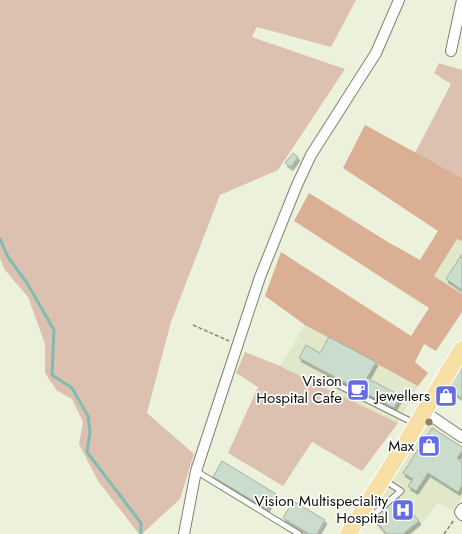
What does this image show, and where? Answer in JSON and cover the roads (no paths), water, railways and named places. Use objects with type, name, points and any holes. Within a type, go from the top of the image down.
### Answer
[{"type":"main road","points":[[348,534],[421,418],[462,349]]},
{"type":"street","points":[[184,534],[196,471],[260,277],[312,155],[376,53],[399,0]]},
{"type":"street","points":[[451,51],[462,0]]},
{"type":"street","points":[[421,418],[462,437]]},
{"type":"lane","points":[[326,379],[421,418]]},
{"type":"lane","points":[[196,471],[299,534]]},
{"type":"waterway","points":[[0,239],[8,257],[27,283],[54,330],[52,375],[72,388],[88,416],[90,432],[87,452],[141,523],[141,534]]},
{"type":"place","name":"Vision Hospital Cafe","points":[[358,390]]},
{"type":"place","name":"Jewellers","points":[[446,396]]},
{"type":"place","name":"Max","points":[[429,446]]},
{"type":"place","name":"Vision Multispeciality Hospital","points":[[403,510]]}]
